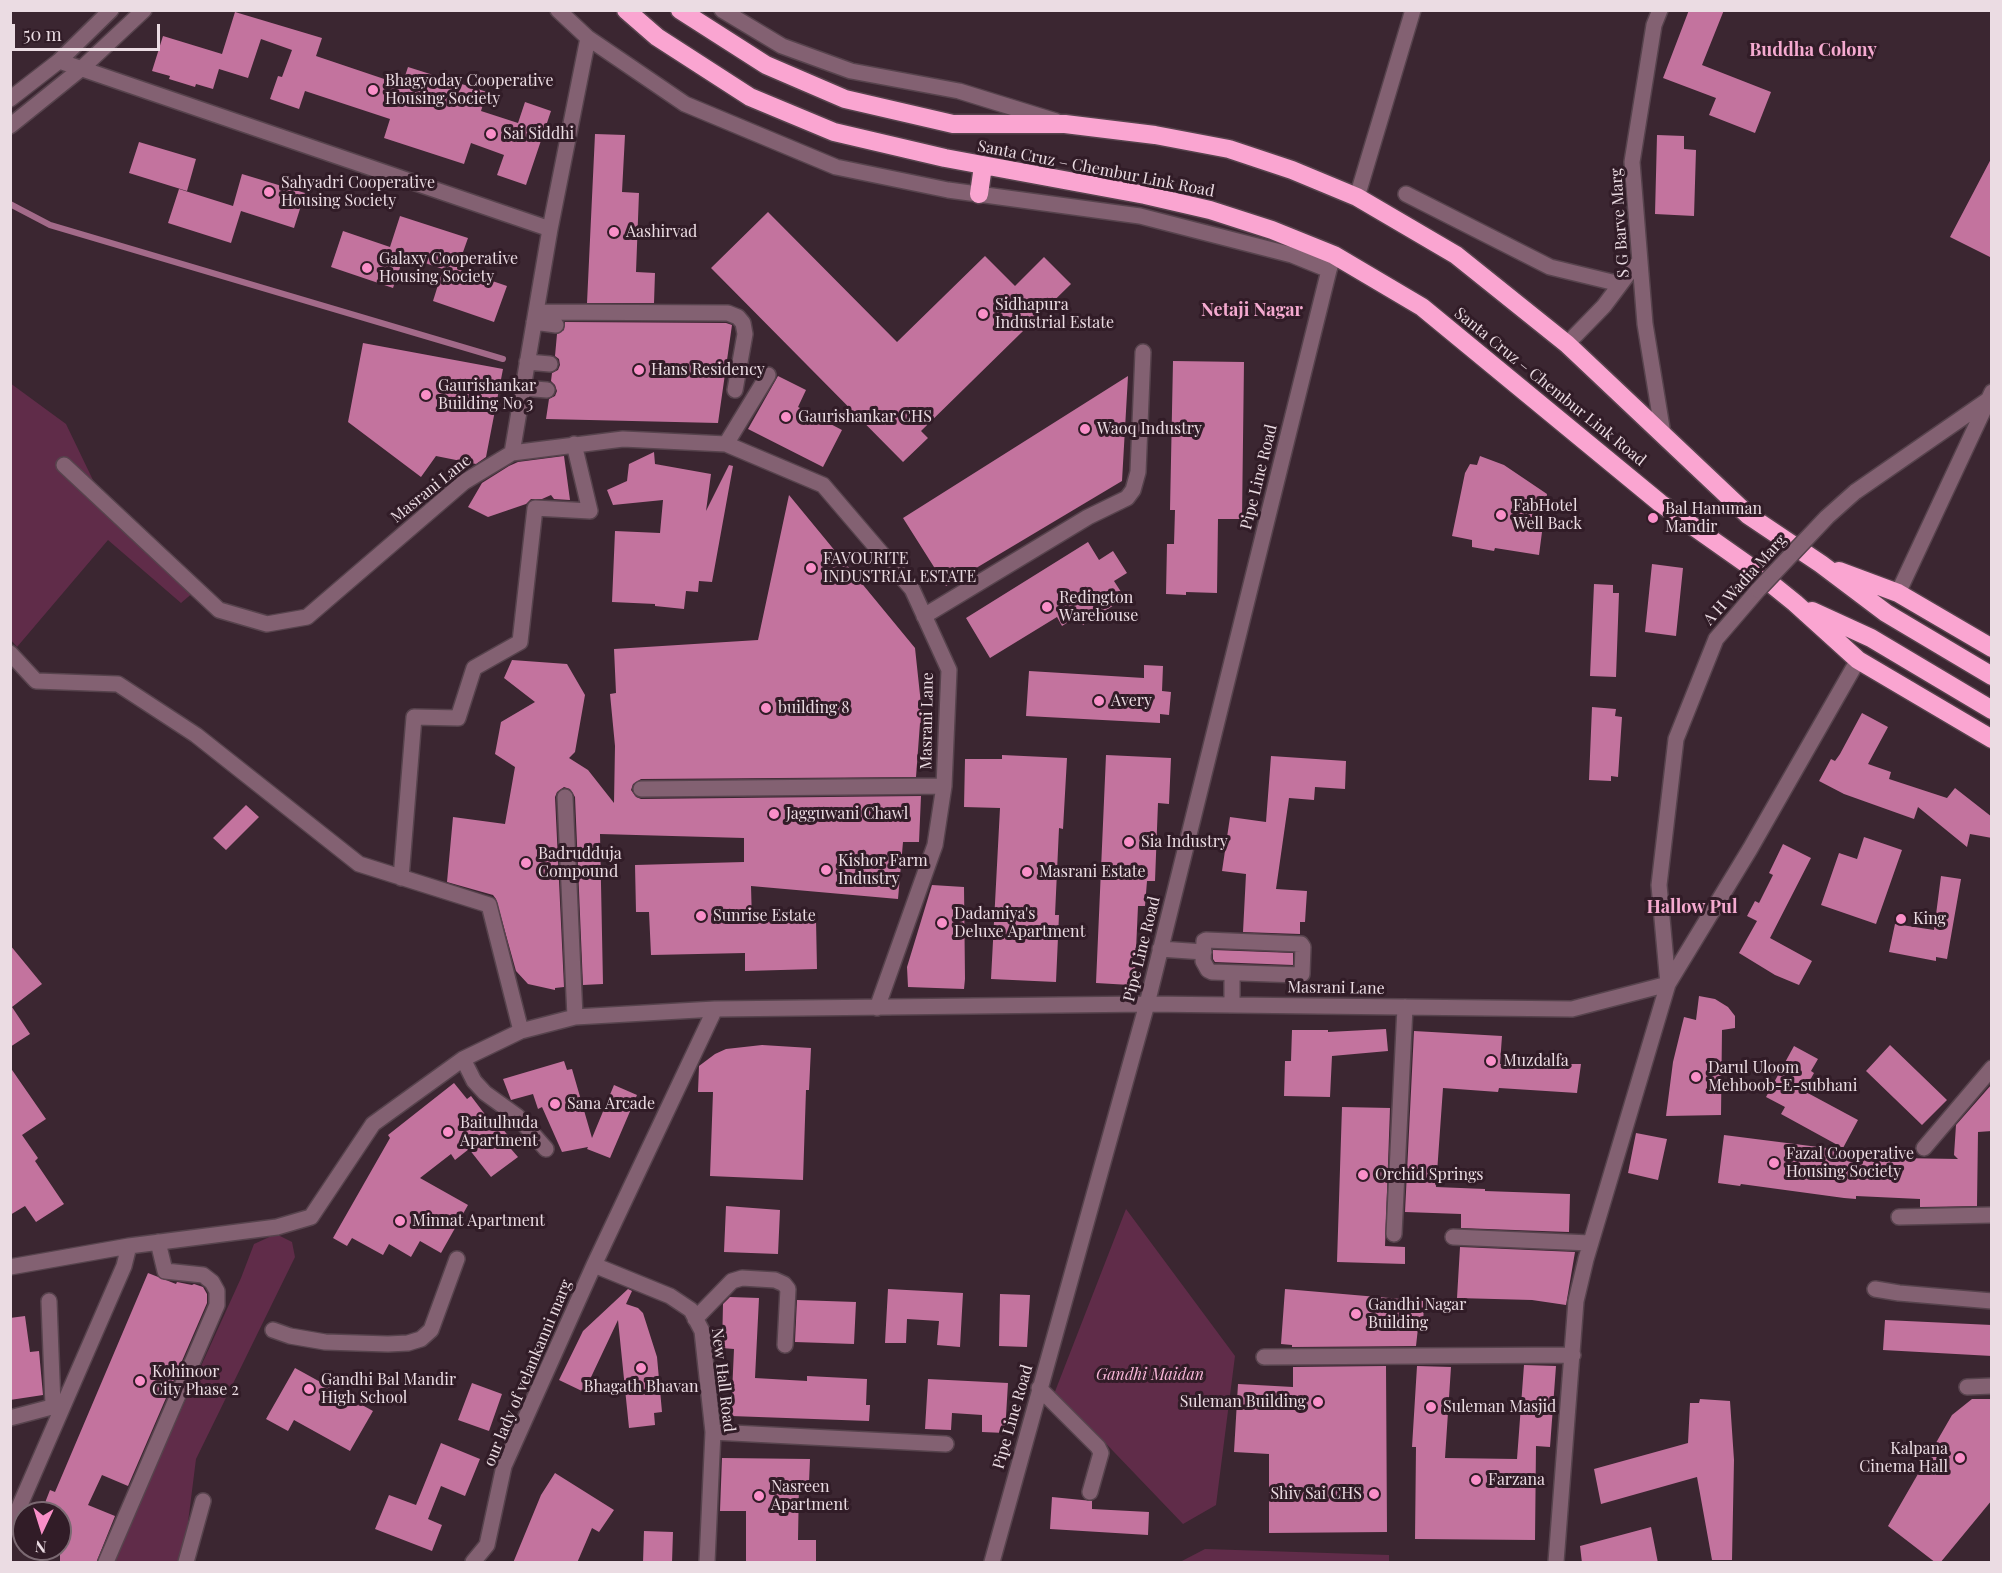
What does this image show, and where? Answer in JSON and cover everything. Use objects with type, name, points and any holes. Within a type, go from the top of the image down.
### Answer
[{"type":"highway","name":"Santa Cruz – Chembur Link Road","points":[[626,10],[657,37],[750,97],[834,132],[983,166],[1144,195],[1210,210],[1272,230],[1332,263],[1422,307],[1660,503],[1748,565],[1795,603]]},
{"type":"highway","name":"Santa Cruz – Chembur Link Road","points":[[680,10],[766,65],[845,99],[953,124],[1065,124],[1155,135],[1228,149],[1292,170],[1357,196],[1456,255],[1567,344],[1748,515],[1821,564]]},
{"type":"highway","points":[[979,194],[983,166]]},
{"type":"highway","points":[[1821,564],[1898,593],[1992,648]]},
{"type":"highway","points":[[1821,564],[1886,613],[1992,676]]},
{"type":"highway","points":[[1795,603],[1871,638],[1992,710]]},
{"type":"highway","points":[[1795,603],[1858,660],[1992,739]]},
{"type":"street","points":[[10,99],[59,61],[111,10]]},
{"type":"street","points":[[10,126],[82,68],[144,10]]},
{"type":"street","points":[[558,10],[588,38],[685,104],[836,167],[937,188],[1140,216],[1332,263]]},
{"type":"street","points":[[722,10],[782,46],[851,71],[959,91],[1065,124]]},
{"type":"street","points":[[1357,196],[1413,10]]},
{"type":"street","name":"S G Barve Marg","points":[[1660,10],[1654,25],[1632,162],[1645,324],[1663,434]]},
{"type":"street","points":[[512,453],[550,229],[588,38]]},
{"type":"street","points":[[59,61],[550,229]]},
{"type":"street","points":[[1406,194],[1550,267],[1620,284]]},
{"type":"street","points":[[1567,344],[1604,306],[1640,261]]},
{"type":"street","name":"Pipe Line Road","points":[[992,1563],[1147,1004],[1332,263]]},
{"type":"street","points":[[535,317],[728,313],[738,317],[743,323],[745,334],[736,382],[759,388]]},
{"type":"street","points":[[535,317],[556,325]]},
{"type":"street","points":[[924,616],[1088,517],[1127,498],[1133,490],[1138,472],[1143,352]]},
{"type":"street","points":[[527,362],[550,364]]},
{"type":"street","points":[[726,444],[768,375]]},
{"type":"street","points":[[522,388],[547,390]]},
{"type":"street","points":[[1898,593],[1990,396]]},
{"type":"street","name":"A H Wadia Marg","points":[[1668,984],[1659,885],[1676,739],[1716,639],[1758,590],[1827,517],[1855,492],[1990,396]]},
{"type":"street","name":"Masrani Lane","points":[[64,465],[219,610],[267,624],[307,617],[464,482],[512,453],[623,439],[726,444],[823,485],[912,589],[949,670],[944,786],[935,845],[877,1008],[1147,1004],[1572,1009],[1668,984]]},
{"type":"street","points":[[401,878],[414,717],[458,718],[474,668],[520,642],[535,508],[590,511],[574,444]]},
{"type":"street","points":[[10,653],[36,681],[117,684],[196,735],[358,864],[489,905],[521,1031]]},
{"type":"street","points":[[1556,1563],[1576,1301],[1590,1243],[1668,984],[1750,849],[1858,660]]},
{"type":"street","points":[[641,789],[944,786]]},
{"type":"street","points":[[565,796],[575,1017]]},
{"type":"street","points":[[1204,941],[1302,945],[1302,974],[1300,975],[1232,973],[1212,972],[1204,966],[1204,941]]},
{"type":"street","points":[[1161,949],[1204,952]]},
{"type":"street","points":[[1232,973],[1232,1005]]},
{"type":"street","points":[[1394,1234],[1405,1007]]},
{"type":"street","points":[[10,1267],[129,1246],[277,1227],[311,1217],[373,1124],[463,1059],[521,1031],[575,1017],[715,1009],[877,1008]]},
{"type":"street","name":"our lady of velankanni marg","points":[[475,1561],[487,1545],[504,1466],[594,1265],[715,1009]]},
{"type":"street","points":[[463,1059],[474,1081],[517,1116],[546,1149]]},
{"type":"street","points":[[1924,1148],[1992,1068]]},
{"type":"street","points":[[1899,1217],[1992,1215]]},
{"type":"street","points":[[1453,1237],[1590,1243]]},
{"type":"street","points":[[106,1563],[217,1305],[217,1291],[212,1282],[203,1275],[165,1271],[158,1242]]},
{"type":"street","points":[[10,1528],[59,1405],[124,1266],[129,1246]]},
{"type":"street","points":[[273,1330],[290,1336],[325,1342],[408,1344],[420,1339],[431,1330],[457,1259]]},
{"type":"street","name":"New Hall Road","points":[[594,1265],[670,1296],[691,1310],[702,1331],[713,1432],[707,1563]]},
{"type":"street","points":[[695,1319],[732,1281],[742,1278],[775,1280],[784,1284],[788,1289],[785,1345]]},
{"type":"street","points":[[1875,1289],[1992,1301]]},
{"type":"street","points":[[49,1301],[59,1405]]},
{"type":"street","points":[[1264,1357],[1573,1355]]},
{"type":"street","points":[[1967,1387],[1992,1386]]},
{"type":"street","points":[[1039,1388],[1098,1447],[1101,1453],[1090,1492]]},
{"type":"street","points":[[10,1418],[59,1405]]},
{"type":"street","points":[[713,1432],[946,1444]]},
{"type":"street","points":[[186,1563],[203,1501]]},
{"type":"green space","points":[[10,383],[66,424],[104,503],[195,591],[181,603],[108,540],[17,647],[11,640]]},
{"type":"green space","name":"Gandhi Maidan","points":[[1126,1209],[1235,1356],[1216,1505],[1183,1524],[1091,1428],[1049,1407]]},
{"type":"green space","points":[[276,1234],[292,1242],[295,1257],[196,1459],[183,1562],[112,1562],[241,1278],[254,1244]]},
{"type":"green space","points":[[1205,1549],[1389,1555],[1389,1562],[1180,1562]]},
{"type":"building","points":[[1689,10],[1724,10],[1702,65],[1771,92],[1755,133],[1709,115],[1716,98],[1663,78]]},
{"type":"building","points":[[235,12],[322,38],[316,56],[402,85],[408,67],[487,92],[481,111],[518,123],[525,102],[551,111],[526,185],[497,175],[504,155],[471,143],[464,164],[384,138],[390,119],[305,91],[299,109],[270,99],[278,76],[282,77],[292,50],[261,39],[248,78],[219,69],[213,89],[196,84],[195,87],[152,71],[163,36],[222,54]]},
{"type":"building","name":"Aashirvad","points":[[595,134],[625,135],[622,192],[639,193],[636,272],[655,273],[654,303],[587,303]]},
{"type":"building","points":[[1657,135],[1684,136],[1684,149],[1696,150],[1694,216],[1655,214]]},
{"type":"building","points":[[139,142],[196,159],[187,191],[129,173]]},
{"type":"building","points":[[1992,157],[1992,258],[1950,237]]},
{"type":"building","name":"Sahyadri Cooperative Housing Society","points":[[242,174],[305,193],[294,228],[241,211],[231,243],[168,223],[179,189],[233,206]]},
{"type":"building","name":"Sidhapura Industrial Estate","points":[[768,212],[897,342],[985,256],[1015,286],[1044,257],[1071,284],[921,431],[928,438],[903,462],[711,268]]},
{"type":"building","name":"Galaxy Cooperative Housing Society","points":[[400,216],[468,238],[457,269],[507,286],[494,322],[433,301],[443,269],[404,256],[393,288],[331,267],[343,231],[390,247]]},
{"type":"building","name":"Hans Residency","points":[[565,322],[726,323],[732,325],[718,423],[546,419],[549,399],[555,396],[557,391],[551,381],[552,373],[558,370],[560,365],[559,359],[555,356],[557,334],[564,330]]},
{"type":"building","name":"Gaurishankar Building No 3","points":[[363,343],[503,369],[486,457],[476,464],[436,456],[421,477],[348,422]]},
{"type":"building","points":[[1173,361],[1244,362],[1242,519],[1218,519],[1217,593],[1166,594],[1167,544],[1174,544],[1175,510],[1170,510]]},
{"type":"building","name":"Gaurishankar CHS","points":[[778,376],[806,390],[798,407],[842,430],[823,467],[748,429]]},
{"type":"building","name":"Waoq Industry","points":[[1128,376],[1122,481],[946,586],[903,518]]},
{"type":"building","points":[[654,452],[655,464],[711,474],[706,511],[729,465],[733,466],[712,582],[699,581],[698,592],[686,591],[684,609],[655,606],[655,604],[612,602],[615,531],[660,533],[663,500],[613,505],[607,490],[627,481],[629,464]]},
{"type":"building","points":[[564,456],[570,500],[554,499],[551,495],[542,499],[531,499],[526,504],[488,517],[468,507],[482,483],[509,466],[518,462]]},
{"type":"building","name":"FabHotel Well Back","points":[[1480,456],[1504,465],[1547,494],[1539,555],[1472,547],[1472,540],[1452,536],[1465,473],[1470,464],[1477,465]]},
{"type":"building","points":[[789,495],[915,648],[923,723],[920,723],[916,777],[641,779],[633,784],[631,790],[636,797],[641,799],[921,796],[919,842],[903,842],[898,899],[751,886],[752,922],[816,920],[817,969],[745,971],[745,953],[651,955],[649,912],[636,912],[635,865],[744,862],[744,838],[600,834],[603,984],[583,985],[575,797],[570,789],[564,787],[557,792],[555,797],[564,987],[555,988],[555,990],[528,984],[516,971],[493,895],[447,882],[453,817],[505,824],[515,767],[495,754],[501,722],[535,702],[504,678],[512,660],[567,664],[585,695],[575,752],[569,758],[588,770],[614,803],[615,746],[610,694],[616,693],[614,649],[758,640]]},
{"type":"building","name":"Redington Warehouse","points":[[1088,542],[1099,560],[1113,551],[1127,573],[1114,581],[1125,598],[1083,625],[1078,616],[1062,626],[1057,617],[990,658],[966,618]]},
{"type":"building","points":[[1652,564],[1683,568],[1676,636],[1645,632]]},
{"type":"building","points":[[1594,584],[1613,585],[1613,593],[1619,593],[1616,677],[1590,676]]},
{"type":"building","name":"Avery","points":[[1144,665],[1163,666],[1162,691],[1171,692],[1169,715],[1160,714],[1160,723],[1026,716],[1029,671],[1144,678]]},
{"type":"building","points":[[1592,707],[1616,709],[1615,716],[1622,717],[1618,777],[1611,776],[1611,781],[1589,780]]},
{"type":"building","points":[[1862,713],[1888,727],[1868,764],[1891,772],[1889,779],[1947,798],[1955,788],[1992,817],[1992,838],[1970,834],[1967,847],[1918,807],[1914,819],[1844,794],[1819,781],[1831,759],[1835,761],[1840,754]]},
{"type":"building","name":"Masrani Estate","points":[[1002,755],[1067,758],[1063,829],[1059,828],[1055,915],[1059,915],[1056,982],[991,979],[1000,808],[964,807],[965,759],[1002,759]]},
{"type":"building","name":"Sia Industry","points":[[1106,755],[1171,758],[1169,804],[1158,803],[1155,881],[1147,881],[1145,906],[1138,906],[1135,972],[1130,972],[1130,985],[1096,983]]},
{"type":"building","points":[[1271,756],[1346,761],[1345,789],[1315,787],[1314,800],[1289,798],[1276,889],[1307,891],[1305,922],[1300,922],[1300,934],[1243,932],[1246,874],[1222,871],[1230,817],[1266,822]]},
{"type":"building","points":[[246,805],[259,817],[226,850],[213,838]]},
{"type":"building","points":[[1864,837],[1902,850],[1876,924],[1821,905],[1839,853],[1857,859]]},
{"type":"building","points":[[1783,844],[1811,858],[1770,938],[1812,961],[1799,985],[1775,975],[1739,953],[1757,921],[1747,916],[1755,901],[1759,903],[1773,875],[1769,873]]},
{"type":"building","points":[[1941,876],[1961,879],[1947,959],[1936,957],[1936,961],[1889,952],[1895,924],[1934,930]]},
{"type":"building","name":"Dadamiya's Deluxe Apartment","points":[[932,885],[964,887],[964,989],[908,987],[907,967]]},
{"type":"building","points":[[10,945],[42,984],[12,1007],[30,1034],[10,1047]]},
{"type":"building","points":[[1213,950],[1293,953],[1293,965],[1215,962]]},
{"type":"building","name":"Darul Uloom Mehboob-E-subhani","points":[[1699,996],[1715,999],[1728,1007],[1735,1016],[1735,1028],[1722,1030],[1721,1115],[1666,1116],[1673,1062],[1684,1017],[1696,1020]]},
{"type":"building","points":[[1386,1029],[1388,1051],[1332,1056],[1330,1097],[1284,1096],[1285,1061],[1291,1061],[1292,1030],[1328,1030],[1328,1032]]},
{"type":"building","points":[[1414,1031],[1502,1036],[1500,1064],[1581,1064],[1577,1093],[1499,1088],[1498,1092],[1443,1088],[1436,1187],[1570,1194],[1569,1232],[1461,1228],[1461,1214],[1405,1212]]},
{"type":"building","points":[[762,1045],[811,1048],[809,1090],[806,1090],[803,1180],[710,1176],[713,1092],[698,1092],[699,1066],[726,1049]]},
{"type":"building","points":[[1890,1045],[1947,1100],[1922,1125],[1866,1071]]},
{"type":"building","points":[[1794,1046],[1818,1059],[1811,1071],[1814,1073],[1804,1091],[1858,1120],[1843,1148],[1781,1114],[1785,1107],[1766,1097]]},
{"type":"building","name":"Sana Arcade","points":[[564,1061],[567,1070],[572,1069],[592,1138],[614,1085],[637,1095],[610,1158],[587,1149],[588,1147],[562,1152],[542,1107],[538,1109],[533,1094],[511,1100],[503,1079]]},
{"type":"building","points":[[10,1067],[46,1119],[22,1135],[38,1158],[35,1161],[64,1204],[36,1222],[25,1206],[10,1215]]},
{"type":"building","points":[[454,1083],[467,1099],[471,1096],[490,1121],[494,1118],[510,1138],[505,1142],[518,1157],[491,1177],[469,1149],[455,1160],[451,1154],[420,1178],[468,1205],[441,1253],[420,1241],[411,1257],[389,1244],[383,1255],[352,1238],[347,1246],[333,1238],[390,1138],[388,1135]]},
{"type":"building","points":[[1992,1084],[1992,1131],[1978,1132],[1977,1206],[1920,1207],[1920,1199],[1856,1196],[1856,1199],[1718,1183],[1724,1135],[1842,1150],[1838,1157],[1958,1159],[1954,1155],[1956,1125]]},
{"type":"building","name":"Orchid Springs","points":[[1342,1107],[1390,1108],[1385,1246],[1405,1247],[1405,1264],[1337,1262]]},
{"type":"building","points":[[1636,1133],[1667,1139],[1658,1180],[1628,1173]]},
{"type":"building","points":[[726,1206],[780,1210],[778,1254],[724,1252]]},
{"type":"building","points":[[1460,1247],[1575,1252],[1566,1305],[1532,1300],[1457,1298]]},
{"type":"building","name":"Kohinoor City Phase 2","points":[[148,1273],[176,1284],[177,1282],[203,1287],[207,1294],[207,1303],[128,1486],[102,1475],[88,1505],[115,1516],[96,1563],[60,1563],[60,1561],[72,1561],[72,1501],[46,1501],[50,1490],[55,1492]]},
{"type":"building","name":"Bhagath Bhavan","points":[[628,1289],[632,1291],[626,1304],[638,1308],[643,1313],[657,1357],[662,1412],[654,1413],[655,1425],[629,1428],[618,1320],[584,1392],[559,1380],[583,1331]]},
{"type":"building","points":[[888,1289],[963,1293],[960,1347],[937,1345],[939,1321],[907,1319],[906,1343],[885,1343]]},
{"type":"building","name":"Gandhi Nagar Building","points":[[1285,1289],[1424,1301],[1423,1328],[1418,1328],[1416,1346],[1292,1347],[1292,1345],[1281,1344]]},
{"type":"building","points":[[1000,1294],[1030,1295],[1027,1347],[999,1346]]},
{"type":"building","points":[[730,1297],[759,1298],[755,1378],[807,1381],[807,1376],[867,1379],[866,1405],[870,1405],[869,1421],[731,1416],[734,1349],[722,1348],[723,1304]]},
{"type":"building","points":[[797,1300],[856,1302],[854,1344],[795,1342]]},
{"type":"building","points":[[25,1316],[30,1352],[39,1351],[43,1395],[10,1400],[10,1318]]},
{"type":"building","points":[[1885,1320],[1992,1325],[1992,1356],[1883,1350]]},
{"type":"building","points":[[1524,1365],[1556,1366],[1550,1447],[1536,1446],[1535,1540],[1415,1539],[1416,1447],[1412,1447],[1417,1366],[1451,1367],[1445,1458],[1517,1459]]},
{"type":"building","points":[[1386,1366],[1387,1532],[1269,1533],[1269,1454],[1234,1452],[1238,1384],[1293,1387],[1293,1367]]},
{"type":"building","name":"Gandhi Bal Mandir High School","points":[[295,1368],[373,1411],[350,1451],[294,1420],[288,1431],[266,1419]]},
{"type":"building","points":[[928,1379],[1008,1383],[1005,1433],[982,1432],[982,1415],[952,1413],[951,1430],[925,1429]]},
{"type":"building","points":[[472,1383],[502,1394],[489,1431],[458,1420]]},
{"type":"building","points":[[1700,1399],[1730,1401],[1734,1460],[1732,1560],[1712,1560],[1697,1477],[1601,1504],[1594,1469],[1688,1443],[1690,1403],[1699,1403]]},
{"type":"building","name":"Kalpana Cinema Hall","points":[[1972,1399],[1992,1399],[1992,1500],[1940,1563],[1936,1563],[1888,1526],[1952,1415]]},
{"type":"building","points":[[441,1443],[480,1459],[465,1496],[441,1486],[428,1519],[442,1525],[432,1551],[375,1529],[389,1495],[416,1505]]},
{"type":"building","points":[[722,1458],[810,1459],[809,1482],[799,1482],[798,1540],[816,1540],[816,1562],[746,1561],[746,1511],[720,1511]]},
{"type":"building","points":[[555,1473],[614,1510],[599,1532],[592,1528],[577,1563],[513,1563],[541,1495]]},
{"type":"building","points":[[1052,1497],[1092,1501],[1092,1509],[1149,1512],[1148,1535],[1050,1529]]},
{"type":"building","points":[[1651,1527],[1658,1563],[1582,1563],[1580,1546]]},
{"type":"building","points":[[644,1531],[673,1532],[672,1563],[643,1563]]},
{"type":"waterway","points":[[10,204],[50,225],[503,359]]},
{"type":"place","name":"Bhagyoday Cooperative Housing Society","points":[[373,90]]},
{"type":"place","name":"Sai Siddhi","points":[[491,134]]},
{"type":"place","name":"Sahyadri Cooperative Housing Society","points":[[269,192]]},
{"type":"place","name":"Aashirvad","points":[[614,232]]},
{"type":"place","name":"Galaxy Cooperative Housing Society","points":[[367,268]]},
{"type":"place","name":"Sidhapura Industrial Estate","points":[[983,314]]},
{"type":"place","name":"Hans Residency","points":[[639,370]]},
{"type":"place","name":"Gaurishankar Building No 3","points":[[426,395]]},
{"type":"place","name":"Gaurishankar CHS","points":[[786,417]]},
{"type":"place","name":"Waoq Industry","points":[[1085,429]]},
{"type":"place","name":"FabHotel Well Back","points":[[1501,515]]},
{"type":"place","name":"Bal Hanuman Mandir","points":[[1653,518]]},
{"type":"place","name":"FAVOURITE INDUSTRIAL ESTATE","points":[[811,568]]},
{"type":"place","name":"Redington Warehouse","points":[[1047,607]]},
{"type":"place","name":"Avery","points":[[1099,701]]},
{"type":"place","name":"building 8","points":[[766,708]]},
{"type":"place","name":"Jagguwani Chawl","points":[[774,814]]},
{"type":"place","name":"Sia Industry","points":[[1129,842]]},
{"type":"place","name":"Badrudduja Compound","points":[[526,863]]},
{"type":"place","name":"Kishor Farm Industry","points":[[826,870]]},
{"type":"place","name":"Masrani Estate","points":[[1027,872]]},
{"type":"place","name":"Sunrise Estate","points":[[701,916]]},
{"type":"place","name":"King","points":[[1901,919]]},
{"type":"place","name":"Dadamiya's Deluxe Apartment","points":[[942,923]]},
{"type":"place","name":"Muzdalfa","points":[[1491,1061]]},
{"type":"place","name":"Darul Uloom Mehboob-E-subhani","points":[[1696,1077]]},
{"type":"place","name":"Sana Arcade","points":[[555,1104]]},
{"type":"place","name":"Baitulhuda Apartment","points":[[448,1132]]},
{"type":"place","name":"Fazal Cooperative Housing Society","points":[[1774,1163]]},
{"type":"place","name":"Orchid Springs","points":[[1363,1175]]},
{"type":"place","name":"Minnat Apartment","points":[[400,1221]]},
{"type":"place","name":"Gandhi Nagar Building","points":[[1356,1314]]},
{"type":"place","name":"Bhagath Bhavan","points":[[641,1368]]},
{"type":"place","name":"Kohinoor City Phase 2","points":[[140,1381]]},
{"type":"place","name":"Gandhi Bal Mandir High School","points":[[309,1389]]},
{"type":"place","name":"Suleman Building","points":[[1318,1402]]},
{"type":"place","name":"Suleman Masjid","points":[[1431,1407]]},
{"type":"place","name":"Kalpana Cinema Hall","points":[[1960,1458]]},
{"type":"place","name":"Farzana","points":[[1476,1480]]},
{"type":"place","name":"Shiv Sai CHS","points":[[1374,1494]]},
{"type":"place","name":"Nasreen Apartment","points":[[759,1496]]},
{"type":"district","name":"Buddha Colony","points":[[1813,50]]},
{"type":"district","name":"Netaji Nagar","points":[[1252,310]]},
{"type":"district","name":"Hallow Pul","points":[[1692,907]]}]
